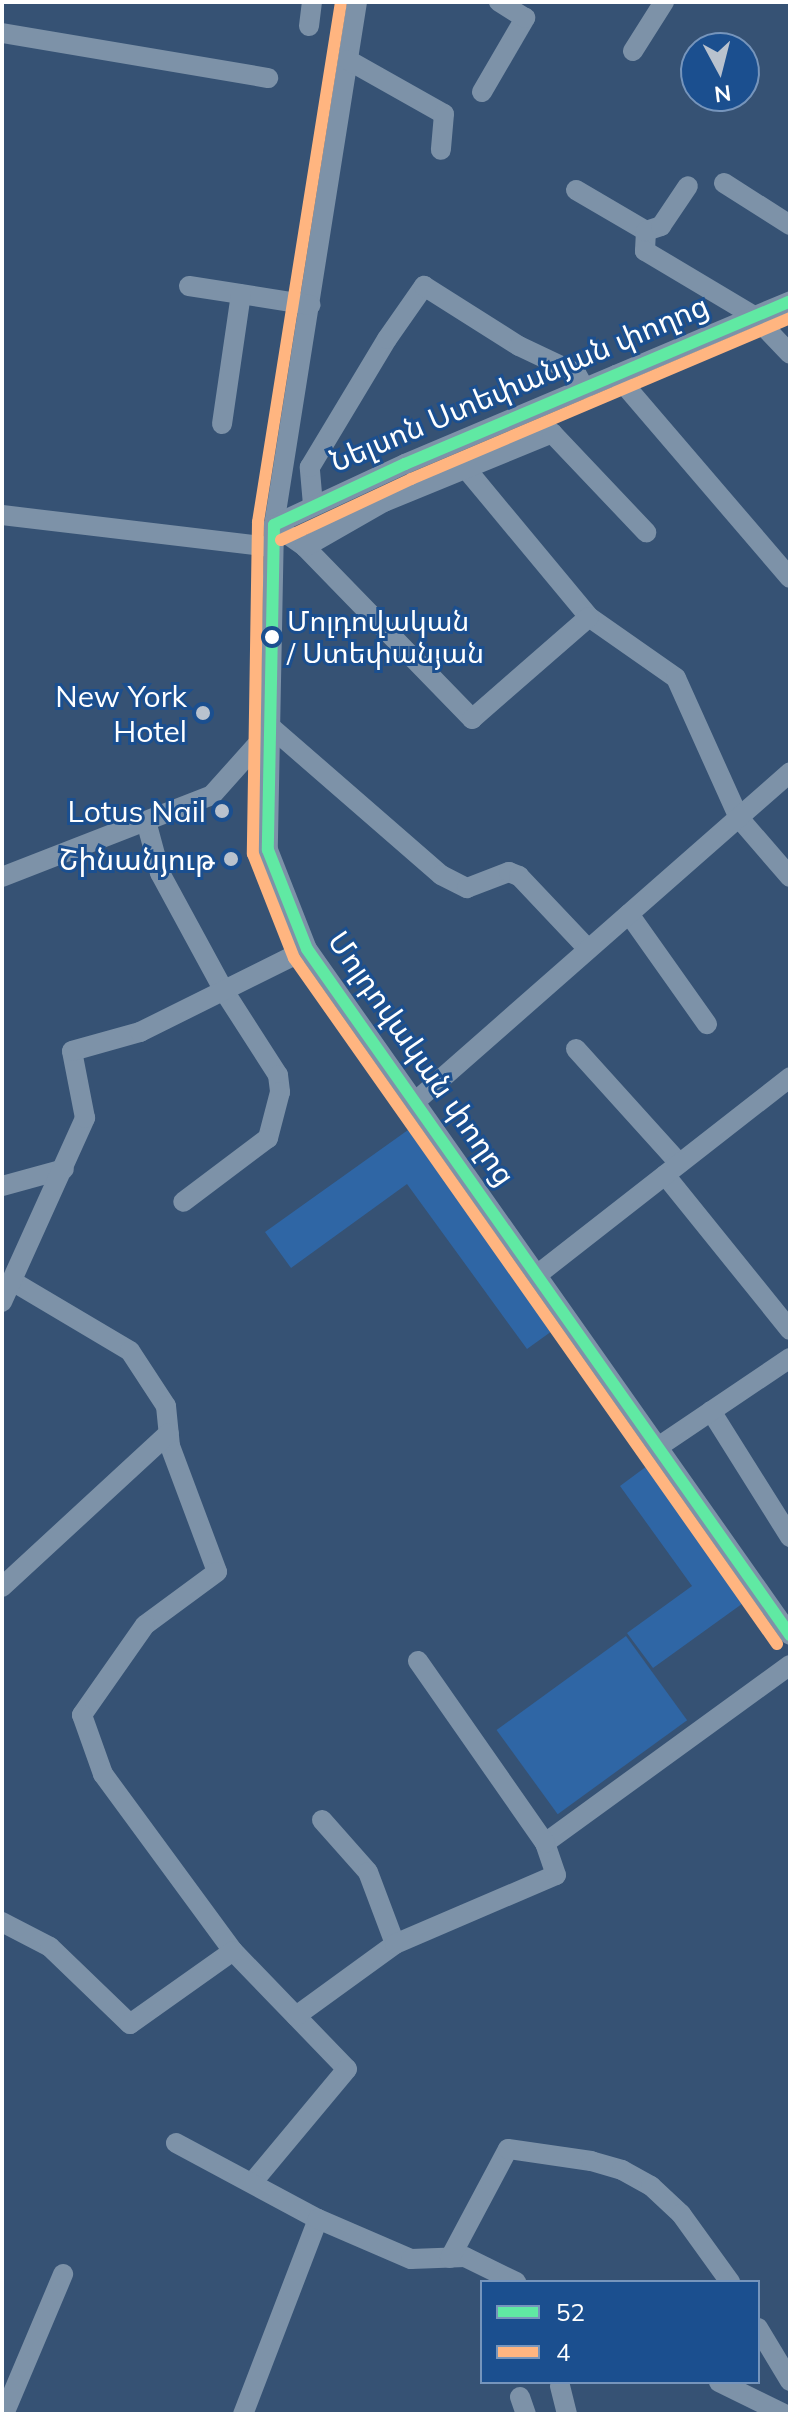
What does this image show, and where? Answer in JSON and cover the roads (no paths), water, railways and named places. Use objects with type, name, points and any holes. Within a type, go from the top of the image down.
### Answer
[{"type":"street","points":[[309,26],[312,2]]},
{"type":"street","name":"Մոլդովական փողոց","points":[[357,2],[271,547],[272,728],[268,850],[307,949],[658,1447],[782,1608],[790,1635]]},
{"type":"street","points":[[482,92],[525,18],[499,2]]},
{"type":"street","points":[[633,51],[664,2]]},
{"type":"street","points":[[2,33],[268,78]]},
{"type":"street","points":[[348,60],[444,114],[441,150]]},
{"type":"street","points":[[724,183],[790,225]]},
{"type":"street","points":[[576,190],[646,231],[661,226],[688,186]]},
{"type":"street","points":[[646,231],[645,251],[754,316],[790,354]]},
{"type":"street","points":[[189,286],[311,305]]},
{"type":"street","points":[[313,505],[310,467],[387,339],[424,286],[519,346],[576,373],[585,389]]},
{"type":"street","points":[[222,424],[241,294]]},
{"type":"street","name":"Նելսոն Ստեփանյան փողոց","points":[[274,525],[313,505],[790,301]]},
{"type":"street","points":[[616,375],[790,578]]},
{"type":"street","points":[[539,408],[552,433],[646,532]]},
{"type":"street","points":[[305,547],[384,502],[552,433]]},
{"type":"street","points":[[467,470],[589,617],[676,678],[739,818],[790,877]]},
{"type":"street","points":[[2,515],[271,547]]},
{"type":"street","points":[[274,525],[305,547],[472,719],[589,617]]},
{"type":"street","points":[[2,877],[212,795],[272,728],[441,875],[467,888],[509,872],[519,876],[588,949]]},
{"type":"street","points":[[416,1101],[790,772]]},
{"type":"street","points":[[146,821],[160,873],[224,991],[278,1075],[277,1114],[268,1138],[183,1202]]},
{"type":"street","points":[[629,914],[707,1024]]},
{"type":"street","points":[[2,1302],[85,1118],[72,1051],[140,1032],[307,949]]},
{"type":"street","points":[[576,1049],[672,1169],[790,1330]]},
{"type":"street","points":[[537,1275],[790,1077]]},
{"type":"street","points":[[2,1186],[64,1169]]},
{"type":"street","points":[[12,1281],[130,1351],[166,1406],[169,1433],[217,1572],[145,1625],[82,1715],[103,1774],[233,1951],[347,2069],[252,2183]]},
{"type":"street","points":[[658,1447],[790,1358]]},
{"type":"street","points":[[711,1411],[790,1537]]},
{"type":"street","points":[[2,1587],[169,1433]]},
{"type":"street","points":[[296,2016],[395,1944],[556,1875],[545,1843],[418,1661]]},
{"type":"street","points":[[545,1843],[790,1665]]},
{"type":"street","points":[[322,1820],[368,1872],[395,1944]]},
{"type":"street","points":[[2,1922],[50,1947],[130,2024],[233,1951]]},
{"type":"street","points":[[176,2143],[318,2219],[411,2259],[465,2257],[512,2280]]},
{"type":"street","points":[[450,2258],[508,2149],[591,2161],[622,2170],[651,2186],[681,2214],[729,2280]]},
{"type":"street","points":[[243,2414],[318,2219]]},
{"type":"street","points":[[4,2414],[63,2274]]},
{"type":"street","points":[[760,2331],[790,2381]]},
{"type":"street","points":[[723,2384],[784,2414]]},
{"type":"street","points":[[560,2386],[567,2414]]},
{"type":"place","name":"Մոլդովական / Ստեփանյան","points":[[272,637]]},
{"type":"place","name":"New York Hotel","points":[[203,713]]},
{"type":"place","name":"Lotus Nail","points":[[222,811]]},
{"type":"place","name":"Շինանյութ","points":[[231,859]]}]
